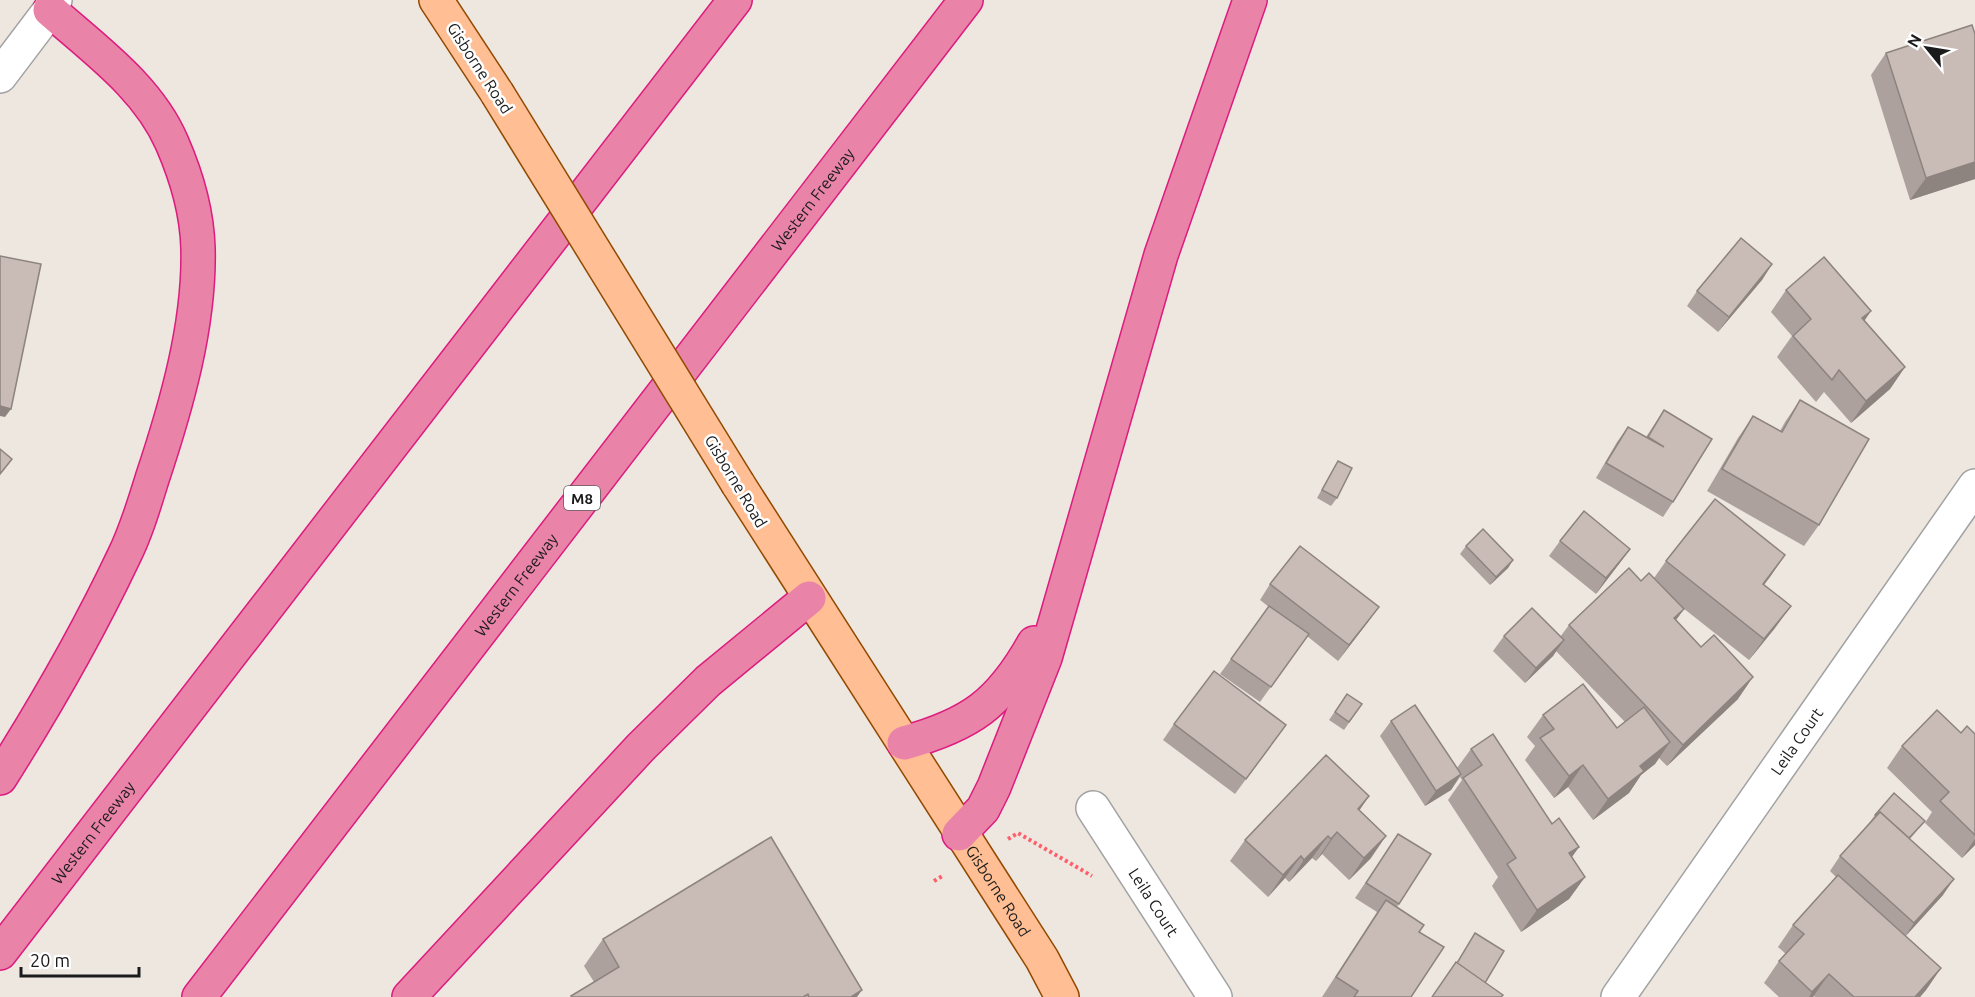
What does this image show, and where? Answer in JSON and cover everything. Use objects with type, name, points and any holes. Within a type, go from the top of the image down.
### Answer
[{"type":"highway","name":"Western Freeway","points":[[0,952],[735,0]]},
{"type":"highway","name":"Western Freeway","points":[[199,997],[966,0]]},
{"type":"highway","points":[[967,846],[994,787],[1044,658],[1161,255],[1250,0]]},
{"type":"highway","points":[[0,778],[92,620],[125,554],[162,448],[182,373],[195,289],[198,248],[189,191],[172,141],[148,104],[122,73],[56,3]]},
{"type":"highway","points":[[904,743],[964,722],[990,703],[1011,682],[1062,592]]},
{"type":"highway","points":[[409,997],[674,714],[708,681],[809,598]]},
{"type":"main road","name":"Gisborne Road","points":[[436,0],[809,598],[1041,959],[1062,997]]},
{"type":"main road","name":"Gisborne Road","points":[[1041,959],[1073,997]]},
{"type":"street","points":[[0,76],[56,3]]},
{"type":"street","name":"Leila Court","points":[[1618,997],[1975,486]]},
{"type":"street","name":"Leila Court","points":[[1093,808],[1215,997]]},
{"type":"path","points":[[934,881],[967,846],[1018,833],[1094,878],[1143,887]]},
{"type":"building","points":[[1972,25],[1975,34],[1975,162],[1926,178],[1886,53]]},
{"type":"building","points":[[1741,238],[1772,264],[1729,317],[1697,291]]},
{"type":"building","points":[[0,256],[41,264],[11,409],[0,406]]},
{"type":"building","points":[[1824,257],[1871,311],[1862,318],[1905,367],[1866,401],[1839,370],[1832,380],[1793,336],[1811,319],[1786,290]]},
{"type":"building","points":[[1800,400],[1869,439],[1819,525],[1722,469],[1753,416],[1782,432]]},
{"type":"building","points":[[1664,410],[1712,439],[1673,502],[1606,463],[1628,427],[1664,447],[1648,437]]},
{"type":"building","points":[[0,449],[12,459],[0,474]]},
{"type":"building","points":[[1338,461],[1352,468],[1337,498],[1322,490]]},
{"type":"building","points":[[1715,499],[1785,555],[1763,584],[1791,606],[1764,639],[1666,561]]},
{"type":"building","points":[[1584,511],[1630,549],[1606,578],[1560,541]]},
{"type":"building","points":[[1483,529],[1513,560],[1496,577],[1466,546]]},
{"type":"building","points":[[1300,546],[1379,607],[1349,645],[1270,584]]},
{"type":"building","points":[[1629,568],[1641,581],[1649,573],[1684,609],[1674,618],[1701,647],[1714,635],[1753,677],[1683,745],[1569,625]]},
{"type":"building","points":[[1269,606],[1309,634],[1271,687],[1231,659]]},
{"type":"building","points":[[1532,608],[1564,640],[1536,668],[1504,636]]},
{"type":"building","points":[[1214,671],[1286,725],[1246,779],[1174,724]]},
{"type":"building","points":[[1583,684],[1617,728],[1644,707],[1670,742],[1640,766],[1644,771],[1608,799],[1583,765],[1569,776],[1540,738],[1554,729],[1543,715]]},
{"type":"building","points":[[1347,694],[1362,704],[1349,722],[1335,712]]},
{"type":"building","points":[[1415,705],[1461,774],[1436,791],[1391,721]]},
{"type":"building","points":[[1937,710],[1961,733],[1967,726],[1975,734],[1975,835],[1940,801],[1949,792],[1902,746]]},
{"type":"building","points":[[1493,734],[1552,824],[1559,818],[1579,847],[1569,853],[1585,877],[1537,910],[1507,864],[1516,858],[1463,778],[1482,765],[1471,749]]},
{"type":"building","points":[[1326,755],[1369,796],[1358,809],[1386,836],[1364,858],[1337,832],[1331,839],[1328,836],[1304,860],[1301,856],[1283,875],[1245,840]]},
{"type":"building","points":[[1894,793],[1925,821],[1909,838],[1880,812],[1875,815]]},
{"type":"building","points":[[1880,812],[1954,879],[1914,923],[1840,856]]},
{"type":"building","points":[[1398,834],[1431,854],[1399,904],[1366,883]]},
{"type":"building","points":[[771,837],[862,990],[851,997],[809,997],[808,994],[803,997],[571,996],[619,967],[603,939]]},
{"type":"building","points":[[1838,875],[1941,968],[1915,997],[1854,997],[1829,974],[1812,992],[1779,961],[1804,934],[1793,925]]},
{"type":"building","points":[[1386,900],[1424,925],[1419,932],[1444,947],[1411,997],[1354,997],[1358,991],[1336,977]]},
{"type":"building","points":[[1475,933],[1504,951],[1485,983],[1457,963]]},
{"type":"building","points":[[1456,962],[1503,995],[1501,997],[1432,997]]}]
